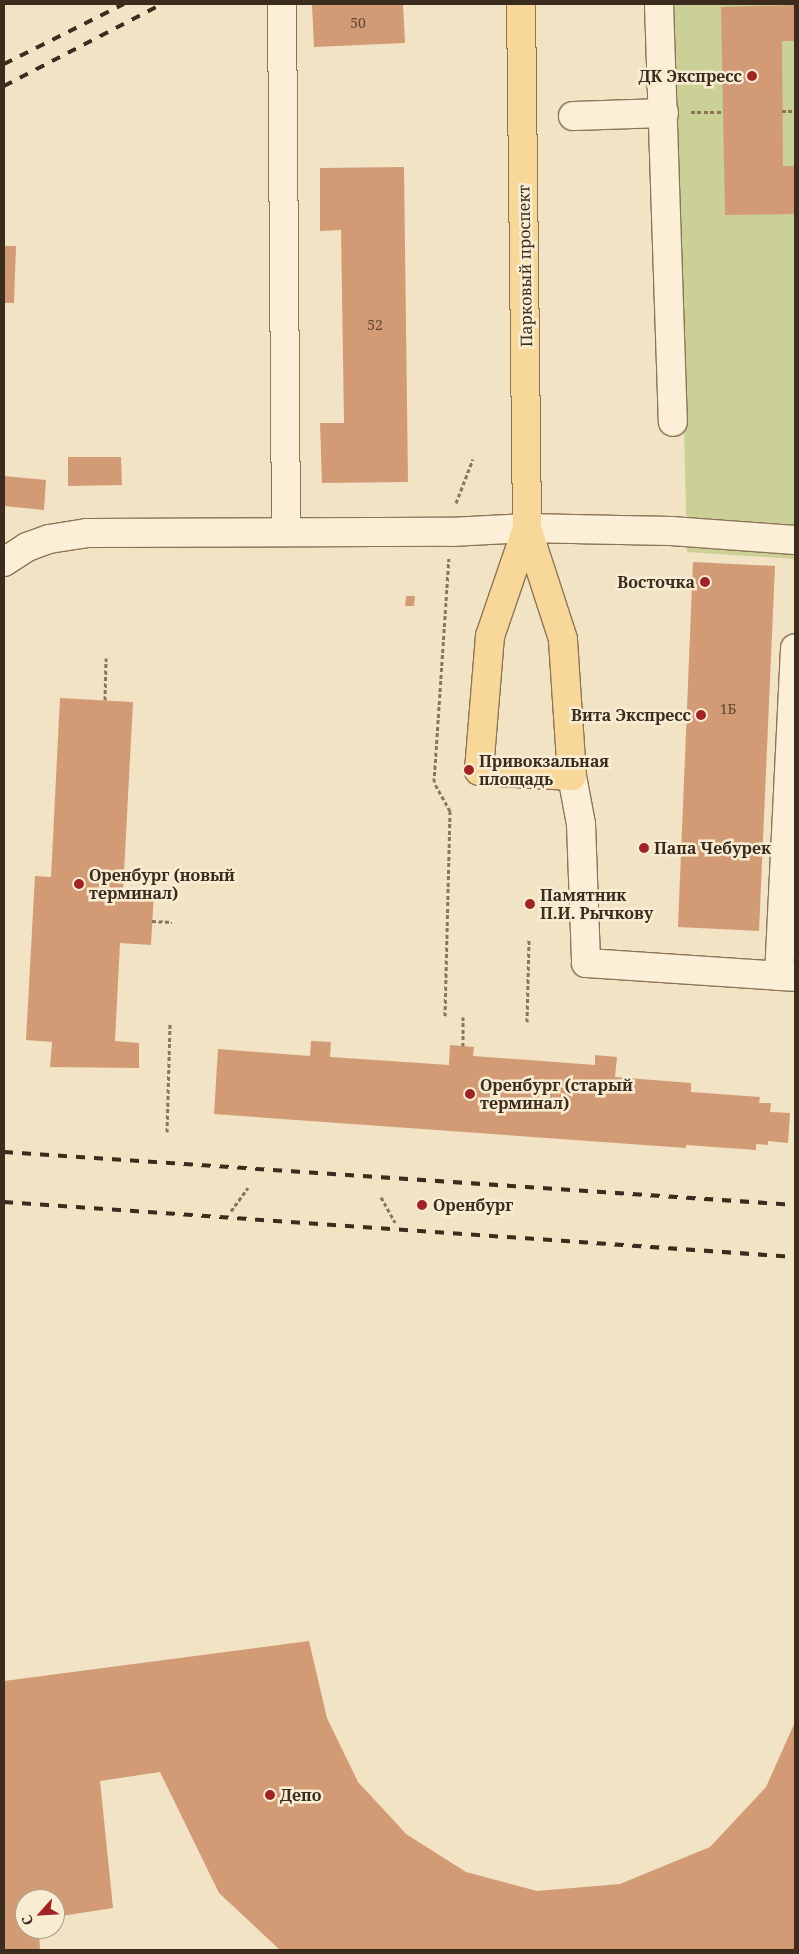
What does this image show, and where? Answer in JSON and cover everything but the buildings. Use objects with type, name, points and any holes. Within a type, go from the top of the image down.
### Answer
[{"type":"main road","name":"Парковый проспект","points":[[521,4],[527,528],[563,639],[572,776],[479,771],[490,636],[527,528]]},
{"type":"street","points":[[282,4],[286,530]]},
{"type":"street","points":[[660,4],[673,422]]},
{"type":"street","points":[[573,116],[664,113]]},
{"type":"street","points":[[4,560],[27,547],[49,539],[87,533],[286,530],[451,532],[527,528],[663,531],[795,540]]},
{"type":"street","points":[[572,776],[581,824],[586,963],[787,977],[795,648]]},
{"type":"path","points":[[782,111],[795,111]]},
{"type":"path","points":[[445,1016],[450,811],[434,782],[451,532],[457,498],[473,459]]},
{"type":"path","points":[[105,700],[106,658]]},
{"type":"path","points":[[152,921],[172,922]]},
{"type":"path","points":[[527,1022],[529,939]]},
{"type":"path","points":[[462,1046],[463,1017]]},
{"type":"path","points":[[166,1132],[170,1024]]},
{"type":"path","points":[[231,1211],[248,1188]]},
{"type":"path","points":[[381,1197],[395,1222]]},
{"type":"green space","points":[[674,4],[795,4],[795,559],[687,552]]},
{"type":"railway","points":[[4,64],[124,4]]},
{"type":"railway","points":[[4,86],[162,4]]},
{"type":"railway","points":[[4,1152],[795,1205]]},
{"type":"railway","points":[[4,1202],[795,1257]]},
{"type":"place","name":"ДК Экспресс","points":[[752,76]]},
{"type":"place","name":"Восточка","points":[[705,582]]},
{"type":"place","name":"Вита Экспресс","points":[[701,715]]},
{"type":"place","name":"Привокзальная площадь","points":[[469,770]]},
{"type":"place","name":"Папа Чебурек","points":[[644,848]]},
{"type":"place","name":"Оренбург (новый терминал)","points":[[79,884]]},
{"type":"place","name":"Памятник П.И. Рычкову","points":[[530,904]]},
{"type":"place","name":"Оренбург (старый терминал)","points":[[470,1094]]},
{"type":"place","name":"Оренбург","points":[[422,1205]]},
{"type":"place","name":"Депо","points":[[270,1795]]}]
